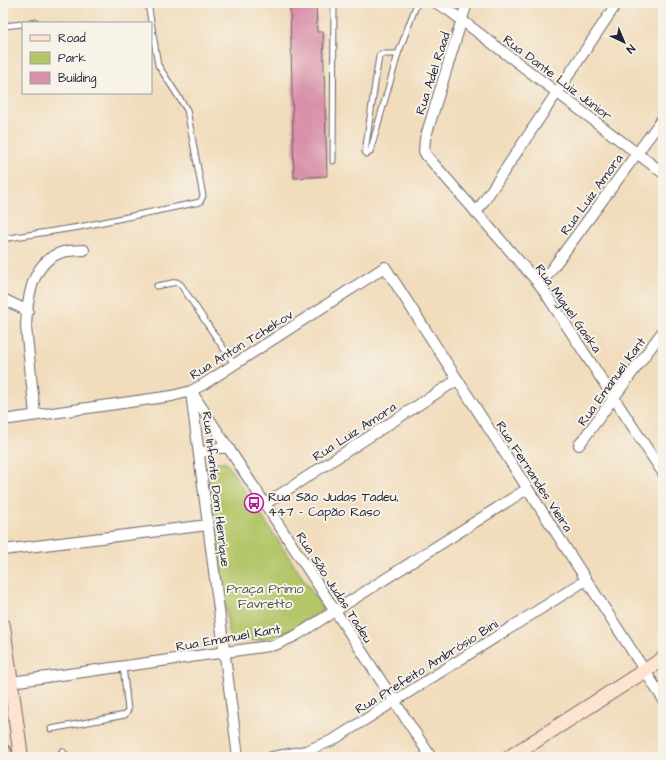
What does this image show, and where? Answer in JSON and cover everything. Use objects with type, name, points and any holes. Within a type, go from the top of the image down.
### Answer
[{"type":"highway","points":[[3,752],[5,757]]},
{"type":"main road","points":[[3,626],[21,757]]},
{"type":"main road","points":[[510,757],[663,659]]},
{"type":"street","name":"Rua Dante Luiz Júnior","points":[[436,3],[663,173]]},
{"type":"street","name":"Rua Adel Raad","points":[[424,151],[425,139],[467,3]]},
{"type":"street","points":[[476,213],[617,3]]},
{"type":"street","name":"Rua Luiz Amora","points":[[540,285],[663,118]]},
{"type":"street","name":"Rua Miguel Gaska","points":[[424,151],[429,159],[540,285],[663,473]]},
{"type":"street","points":[[35,415],[26,339],[26,327],[33,282],[41,266],[53,256],[60,253],[84,250]]},
{"type":"street","name":"Rua Anton Tchekov","points":[[3,420],[172,396],[191,391],[385,268]]},
{"type":"street","name":"Rua Fernandes Vieira","points":[[385,268],[663,699]]},
{"type":"street","points":[[3,300],[28,311]]},
{"type":"street","name":"Rua Emanuel Kant","points":[[579,445],[663,331]]},
{"type":"street","name":"Rua Luiz Amora","points":[[265,504],[457,380]]},
{"type":"street","name":"Rua São Judas Tadeu","points":[[191,391],[431,757]]},
{"type":"street","name":"Rua Infante Dom Henrique","points":[[191,391],[238,757]]},
{"type":"street","points":[[199,453],[218,448],[229,448]]},
{"type":"street","name":"Rua Emanuel Kant","points":[[11,682],[275,645],[286,641],[528,489]]},
{"type":"street","points":[[3,550],[208,524]]},
{"type":"street","name":"Rua Prefeito Ambrósio Bini","points":[[272,757],[306,751],[346,733],[586,580]]},
{"type":"lane","points":[[148,3],[151,22]]},
{"type":"lane","points":[[333,161],[334,3]]},
{"type":"lane","points":[[398,54],[381,54],[379,56],[365,152],[367,154],[370,152],[398,54],[417,3]]},
{"type":"lane","points":[[3,26],[22,24]]},
{"type":"lane","points":[[3,236],[9,238],[79,227],[200,202],[203,196],[187,110],[158,65],[152,28]]},
{"type":"lane","points":[[157,286],[177,282],[181,285],[234,364]]},
{"type":"lane","points":[[50,729],[125,715],[128,710],[124,666]]},
{"type":"lane","points":[[62,751],[68,757]]},
{"type":"green space","name":"Praça Primo Favretto","points":[[225,461],[324,610],[295,628],[265,639],[230,643],[208,464]]},
{"type":"building","points":[[290,3],[316,3],[317,32],[323,32],[327,176],[294,178]]},
{"type":"place","name":"Rua São Judas Tadeu, 447 - Capão Raso","points":[[254,503]]}]
